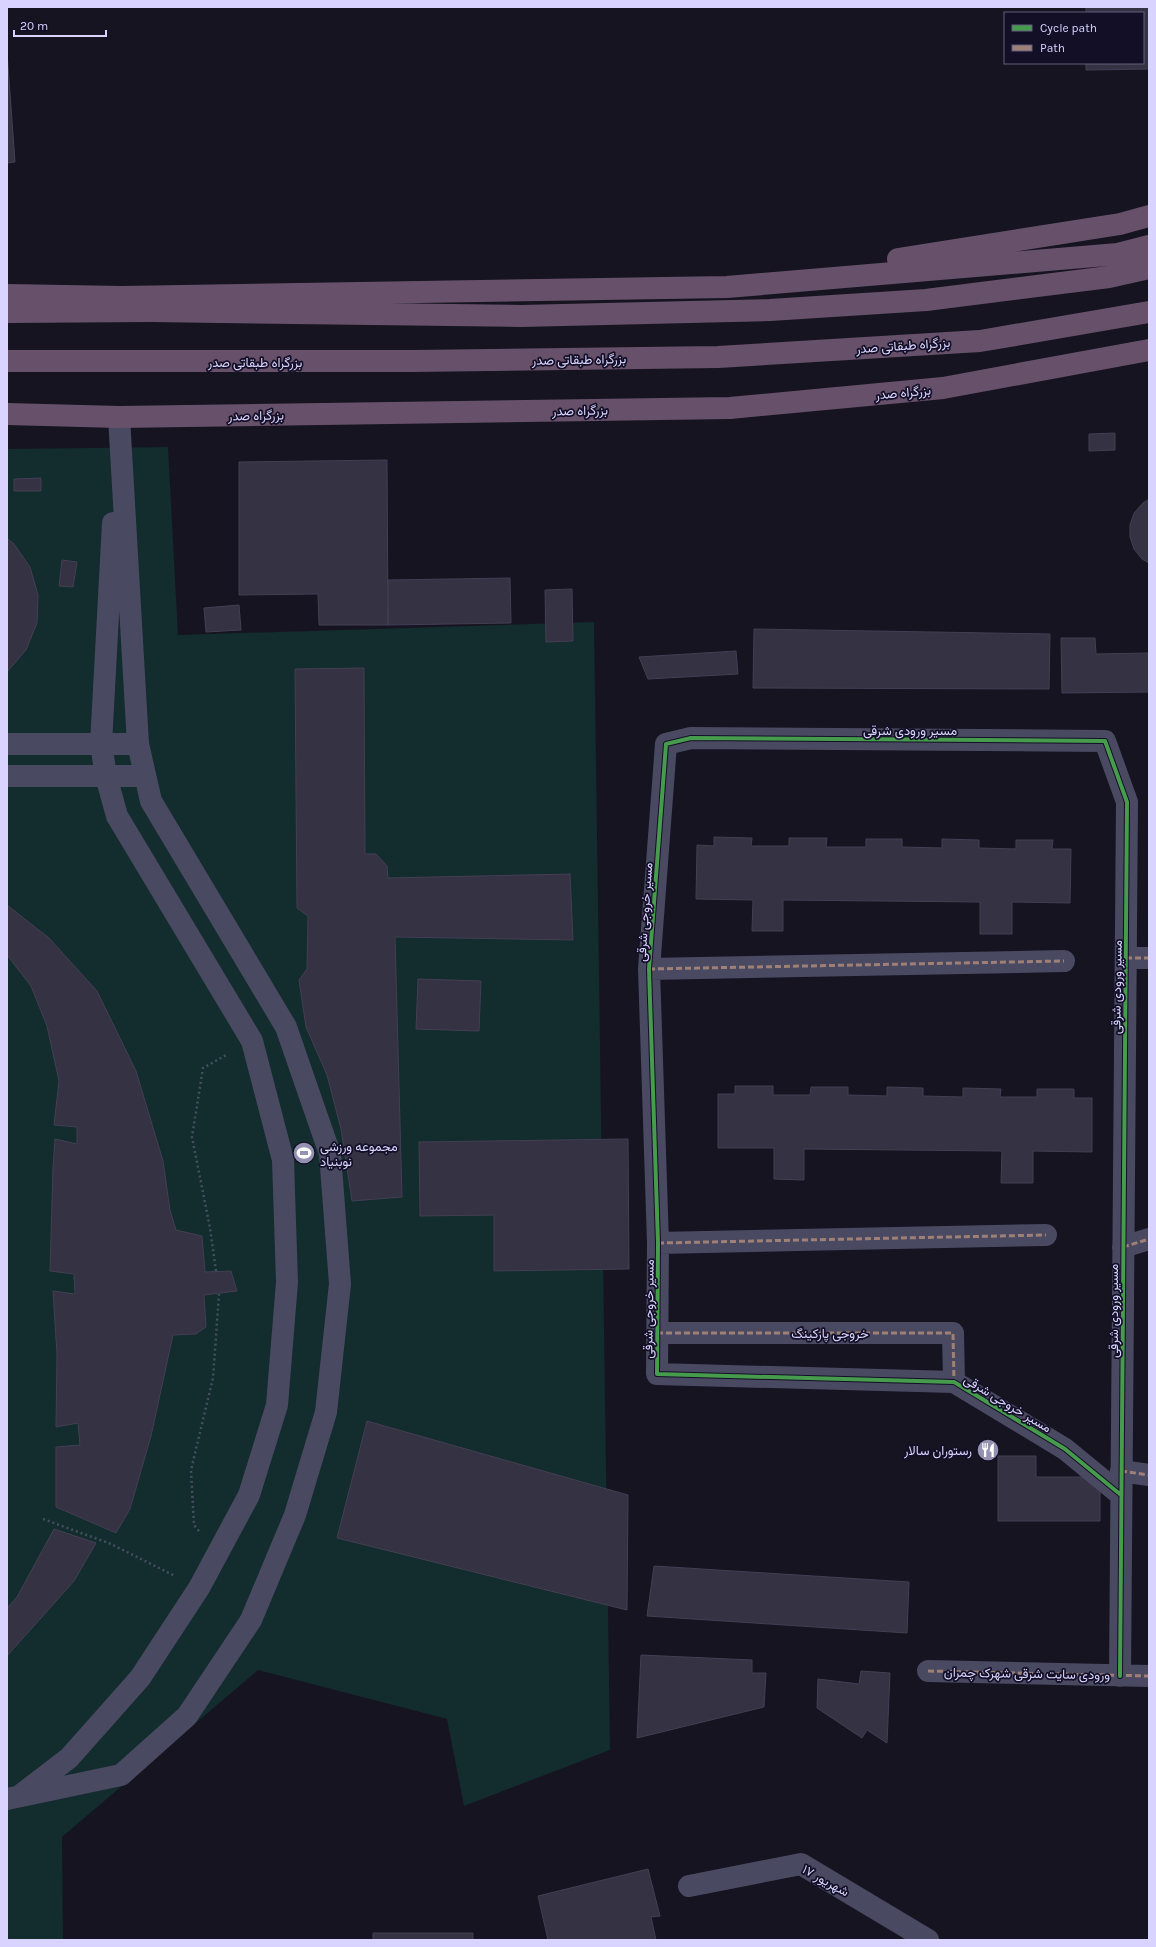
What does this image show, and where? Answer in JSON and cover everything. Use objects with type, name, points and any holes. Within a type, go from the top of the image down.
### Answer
[{"type":"highway","points":[[727,287],[1120,224],[1149,216]]},
{"type":"highway","points":[[7,295],[162,296],[727,287],[1118,254],[1149,246]]},
{"type":"highway","points":[[7,312],[151,311],[521,316],[770,310],[926,300],[1109,277],[1149,268]]},
{"type":"highway","points":[[7,280],[162,296]]},
{"type":"highway","name":"بزرگراه طبقاتی صدر","points":[[7,361],[405,361],[718,357],[980,341],[1149,312]]},
{"type":"highway","name":"بزرگراه صدر","points":[[7,414],[119,416],[730,408],[943,388],[1149,350]]},
{"type":"highway","points":[[7,420],[119,416]]},
{"type":"street","points":[[13,1798],[69,1758],[140,1678],[199,1588],[249,1495],[277,1405],[287,1282],[283,1160],[252,1041],[117,816],[106,776],[101,744],[119,416]]},
{"type":"street","points":[[13,1798],[121,1776],[187,1716],[251,1620],[295,1515],[326,1412],[340,1284],[330,1154],[286,1027],[151,801],[144,776],[138,744],[119,416]]},
{"type":"street","name":"مسیر ورودی شرقی","points":[[666,744],[691,738],[1105,741],[1127,802],[1120,1676]]},
{"type":"street","points":[[7,744],[138,744]]},
{"type":"street","name":"مسیر خروجی شرقی","points":[[666,744],[649,969],[658,1243],[657,1374],[954,1382],[1065,1449],[1121,1495]]},
{"type":"street","points":[[7,776],[144,776]]},
{"type":"street","points":[[1126,958],[1149,958]]},
{"type":"street","points":[[649,969],[1064,960]]},
{"type":"street","points":[[658,1243],[1046,1235]]},
{"type":"street","points":[[1123,1247],[1149,1239]]},
{"type":"street","name":"خروجی پارکینگ","points":[[657,1333],[953,1333],[954,1382]]},
{"type":"street","points":[[1121,1471],[1149,1475]]},
{"type":"street","name":"ورودی سایت شرقی شهرک چمران","points":[[928,1671],[1149,1676]]},
{"type":"street","name":"۱۷ شهریور","points":[[689,1886],[800,1864],[928,1940]]},
{"type":"path","points":[[216,1271],[210,1228],[192,1137],[203,1068],[252,1041]]},
{"type":"path","points":[[218,1553],[194,1525],[191,1470],[213,1378],[219,1294]]},
{"type":"path","points":[[43,1519],[111,1544],[199,1588]]},
{"type":"green space","name":"مجموعه ورزشی نوبنیاد","points":[[168,447],[178,635],[594,622],[610,1750],[464,1806],[447,1719],[258,1670],[62,1837],[63,1940],[7,1940],[7,449]]},
{"type":"building","points":[[1086,7],[1149,7],[1149,69],[1086,70],[1086,64],[1144,64],[1144,12],[1086,12]]},
{"type":"building","points":[[7,52],[15,162],[7,163]]},
{"type":"building","points":[[1115,433],[1115,450],[1089,451],[1089,434]]},
{"type":"building","points":[[387,460],[388,625],[319,625],[318,594],[239,595],[239,462]]},
{"type":"building","points":[[41,478],[41,491],[14,491],[14,479]]},
{"type":"building","points":[[1149,499],[1149,563],[1142,559],[1134,549],[1130,537],[1130,525],[1134,513]]},
{"type":"building","points":[[7,538],[14,544],[30,567],[38,595],[37,623],[26,650],[7,672]]},
{"type":"building","points":[[62,560],[77,562],[73,587],[59,586]]},
{"type":"building","points":[[510,578],[511,623],[388,625],[388,580]]},
{"type":"building","points":[[572,589],[573,641],[546,642],[545,590]]},
{"type":"building","points":[[239,605],[241,630],[206,632],[204,608]]},
{"type":"building","points":[[754,629],[1050,634],[1049,689],[753,688]]},
{"type":"building","points":[[1061,638],[1095,638],[1096,654],[1149,653],[1149,692],[1062,693]]},
{"type":"building","points":[[736,651],[738,674],[648,679],[639,657]]},
{"type":"building","points":[[364,668],[365,854],[376,854],[387,866],[388,878],[570,874],[573,940],[395,937],[402,1197],[352,1201],[341,1129],[327,1075],[306,1027],[299,980],[307,969],[308,916],[297,908],[295,669]]},
{"type":"building","points":[[714,837],[752,838],[751,846],[789,846],[789,838],[827,838],[826,847],[866,847],[866,839],[902,839],[902,847],[942,848],[942,839],[979,840],[979,848],[1016,849],[1016,840],[1053,840],[1052,849],[1071,849],[1070,903],[1012,902],[1012,934],[980,934],[980,902],[783,900],[783,931],[752,931],[753,900],[696,899],[697,845],[714,846]]},
{"type":"building","points":[[7,905],[49,938],[97,991],[136,1071],[163,1161],[170,1210],[176,1230],[202,1236],[205,1272],[231,1271],[237,1291],[204,1295],[206,1327],[196,1334],[173,1335],[151,1436],[130,1509],[116,1533],[56,1507],[56,1447],[80,1445],[78,1423],[56,1427],[57,1354],[53,1291],[75,1294],[74,1274],[50,1271],[53,1168],[55,1139],[77,1144],[77,1127],[54,1125],[59,1081],[47,1026],[31,986],[7,955]]},
{"type":"building","points":[[418,979],[481,981],[479,1031],[416,1029]]},
{"type":"building","points":[[735,1086],[773,1086],[773,1095],[810,1095],[811,1087],[848,1087],[848,1095],[887,1096],[887,1087],[923,1088],[923,1096],[963,1097],[963,1088],[1001,1089],[1000,1097],[1037,1097],[1037,1089],[1074,1089],[1074,1098],[1092,1098],[1092,1152],[1033,1151],[1033,1183],[1001,1183],[1002,1151],[804,1149],[804,1180],[774,1179],[774,1148],[718,1148],[718,1094],[735,1094]]},
{"type":"building","points":[[628,1139],[629,1269],[494,1271],[494,1215],[420,1216],[419,1142]]},
{"type":"building","points":[[367,1421],[628,1495],[627,1610],[337,1538]]},
{"type":"building","points":[[998,1456],[1036,1456],[1036,1477],[1100,1477],[1100,1521],[998,1521]]},
{"type":"building","points":[[54,1529],[96,1543],[74,1581],[7,1656],[7,1608],[17,1597]]},
{"type":"building","points":[[654,1566],[909,1582],[907,1633],[647,1616]]},
{"type":"building","points":[[641,1655],[752,1660],[752,1673],[766,1673],[764,1707],[637,1738]]},
{"type":"building","points":[[861,1671],[890,1673],[887,1743],[867,1730],[862,1738],[817,1708],[818,1679],[859,1684]]},
{"type":"building","points":[[648,1869],[660,1916],[651,1917],[656,1940],[548,1940],[538,1896]]},
{"type":"building","points":[[373,1933],[473,1933],[473,1940],[373,1940]]},
{"type":"marked path","points":[[1126,958],[1149,958]]},
{"type":"marked path","points":[[649,969],[1064,961]]},
{"type":"marked path","points":[[658,1243],[1046,1235]]},
{"type":"marked path","points":[[1123,1247],[1149,1239]]},
{"type":"marked path","points":[[657,1333],[953,1333],[954,1382]]},
{"type":"marked path","points":[[1121,1471],[1149,1475]]},
{"type":"marked path","points":[[928,1671],[1149,1676]]},
{"type":"cycle path","points":[[1120,1676],[1127,802],[1105,741],[691,738],[666,744],[649,969],[658,1243],[657,1374],[954,1382],[1065,1449],[1121,1495]]},
{"type":"place","name":"مجموعه ورزشی نوبنیاد","points":[[304,1153]]},
{"type":"place","name":"رستوران سالار","points":[[988,1450]]}]
